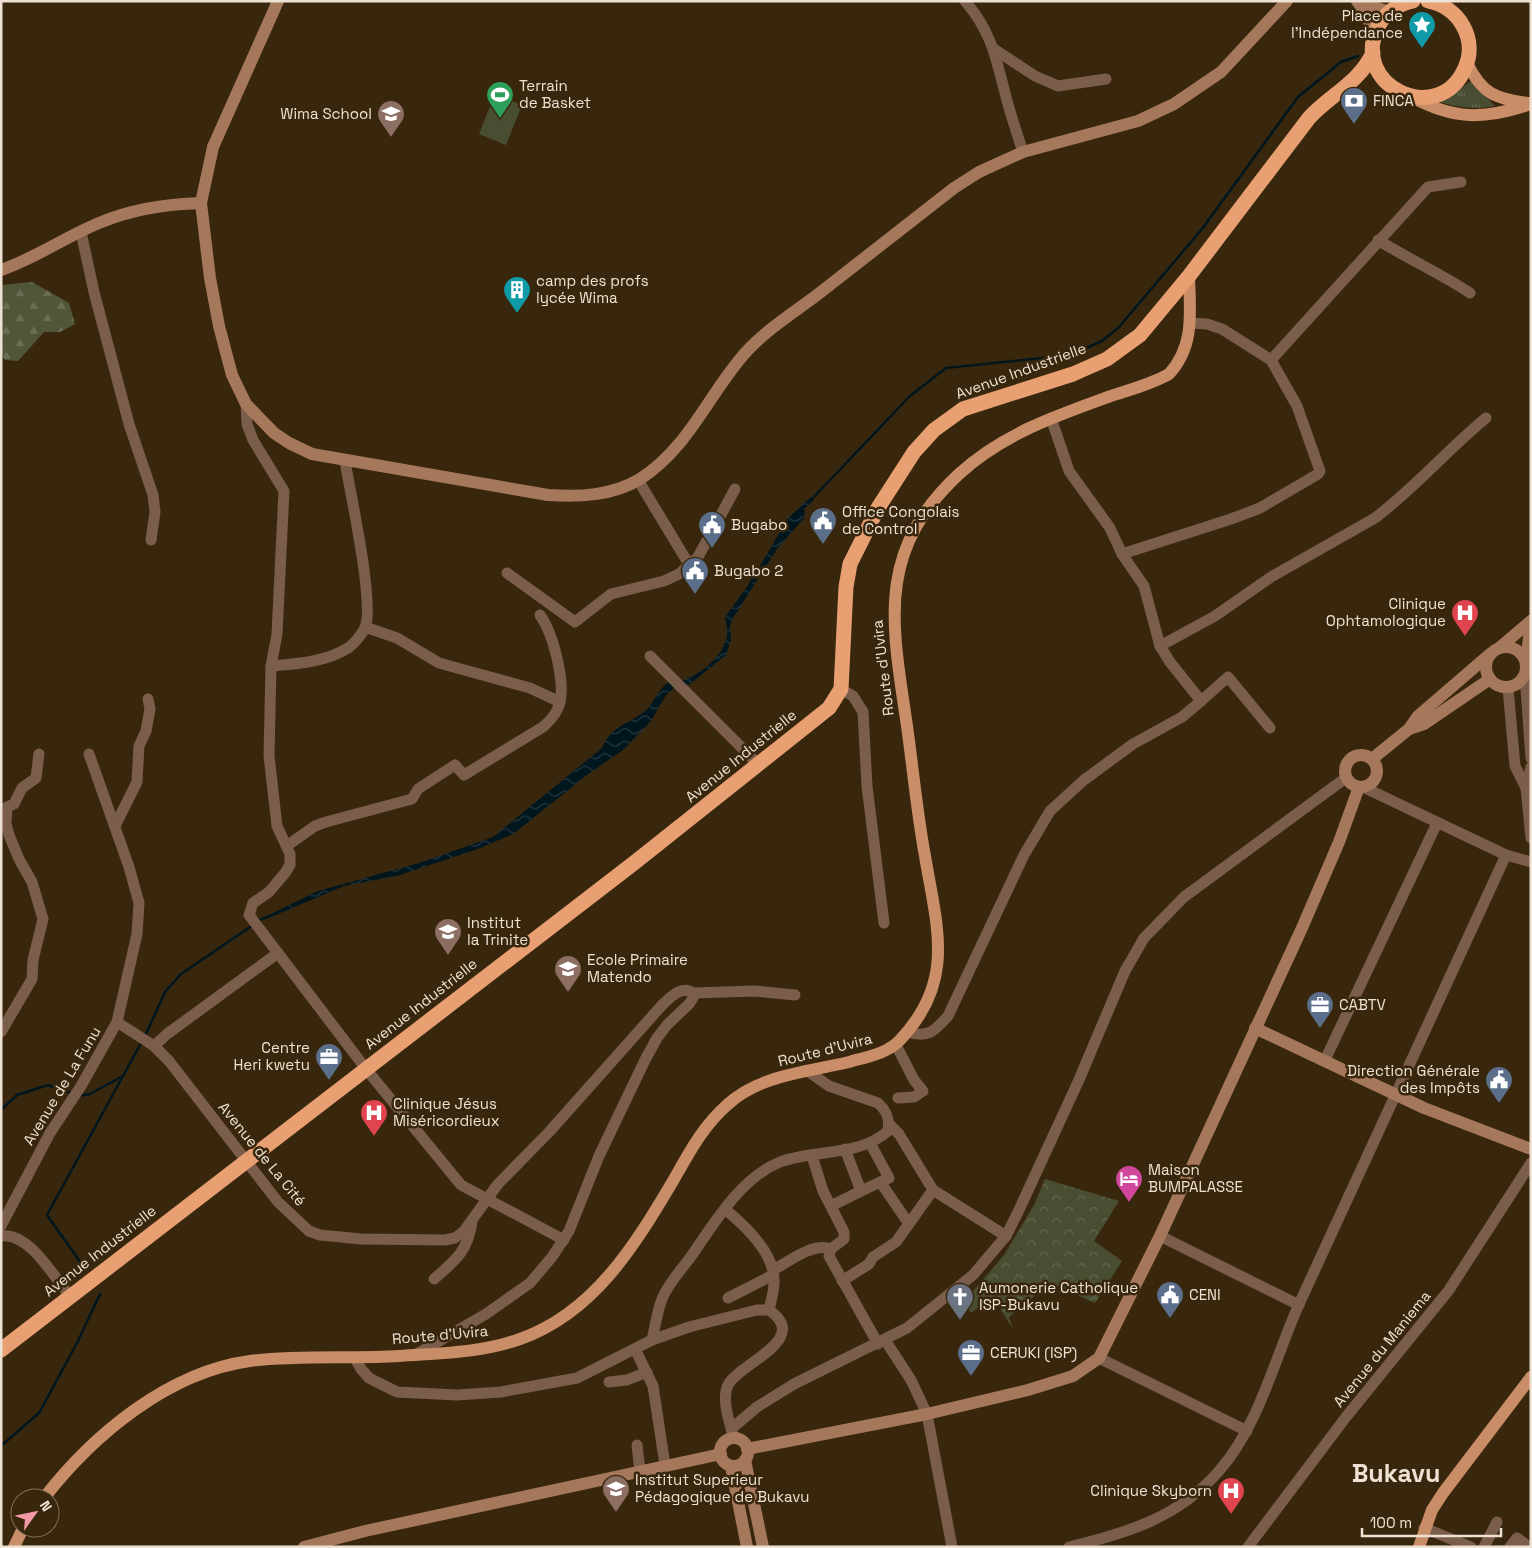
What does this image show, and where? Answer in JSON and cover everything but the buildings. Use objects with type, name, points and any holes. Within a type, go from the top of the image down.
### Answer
[{"type":"highway","points":[[1402,5],[1381,21],[1373,46],[1377,69],[1386,82],[1397,91],[1410,96],[1424,97],[1445,91],[1461,76],[1467,63],[1468,41],[1464,27],[1454,8],[1428,1]]},
{"type":"highway","name":"Avenue Industrielle","points":[[1,1350],[759,765],[829,708],[841,689],[846,587],[850,564],[878,508],[922,441],[950,417],[963,409],[1072,374],[1107,359],[1140,335],[1189,276],[1309,118],[1318,108],[1358,77],[1373,46]]},
{"type":"highway","name":"Avenue Industrielle","points":[[1338,94],[1376,80],[1386,82]]},
{"type":"main road","points":[[1467,63],[1478,82],[1494,96],[1531,103]]},
{"type":"main road","points":[[1410,96],[1438,110],[1481,116],[1498,114],[1531,103]]},
{"type":"main road","name":"Route d'Uvira","points":[[51,1488],[120,1419],[159,1394],[184,1381],[228,1365],[249,1361],[443,1354],[497,1346],[522,1339],[563,1317],[597,1289],[628,1254],[694,1143],[711,1120],[738,1094],[751,1087],[868,1057],[896,1045],[926,1007],[937,972],[939,952],[935,912],[924,852],[898,668],[893,611],[897,574],[909,540],[923,513],[959,474],[1011,437],[1051,418],[1169,374],[1182,358],[1187,347],[1190,323],[1189,276]]},
{"type":"main road","points":[[1419,1547],[1424,1528],[1443,1493],[1531,1377]]},
{"type":"street","points":[[278,1],[213,147],[201,203],[219,326],[232,374],[246,404],[247,424],[253,440],[284,491],[277,634],[271,666],[269,756],[277,826],[288,845],[290,865],[269,892],[253,903],[249,915],[366,1069],[461,1185],[564,1240]]},
{"type":"street","points":[[965,1],[982,24],[994,49],[1022,152]]},
{"type":"street","points":[[246,404],[289,443],[312,454],[345,462],[548,496],[576,497],[601,493],[638,480],[662,463],[679,445],[729,373],[757,342],[954,188],[979,172],[1022,152],[1121,126],[1174,104],[1221,72],[1287,1]]},
{"type":"street","points":[[1358,1],[1402,5]]},
{"type":"street","points":[[1358,1],[1372,27],[1373,46]]},
{"type":"street","points":[[994,49],[1035,76],[1058,86],[1106,79]]},
{"type":"street","points":[[1271,360],[1428,187],[1461,182]]},
{"type":"street","points":[[1,270],[21,263],[98,223],[127,212],[152,207],[201,203]]},
{"type":"street","points":[[81,232],[94,292],[129,424],[153,494],[155,512],[150,540]]},
{"type":"street","points":[[1378,240],[1404,257],[1444,276],[1470,293]]},
{"type":"street","points":[[1122,554],[1253,511],[1318,474],[1320,467],[1297,406],[1271,360],[1222,329],[1207,324],[1190,323]]},
{"type":"street","points":[[1051,418],[1069,472],[1110,528],[1122,554],[1144,586],[1160,646],[1201,702]]},
{"type":"street","points":[[1160,646],[1215,616],[1272,577],[1375,518],[1390,507],[1458,441],[1486,418]]},
{"type":"street","points":[[271,666],[302,663],[336,654],[350,647],[365,627],[367,604],[364,578],[345,462]]},
{"type":"street","points":[[638,480],[690,566]]},
{"type":"street","points":[[506,573],[575,622],[611,594],[664,581],[690,566],[698,557],[735,489]]},
{"type":"street","points":[[288,845],[315,826],[412,799],[418,789],[455,765],[464,775],[552,719],[560,702],[558,665],[546,623],[540,615]]},
{"type":"street","points":[[1372,759],[1409,729],[1418,716],[1531,621]]},
{"type":"street","points":[[1531,621],[1525,669],[1531,758]]},
{"type":"street","points":[[365,627],[397,638],[439,663],[530,688],[560,702]]},
{"type":"street","points":[[1509,647],[1518,651],[1525,669],[1520,682],[1508,688],[1494,684],[1490,679],[1486,665],[1495,651],[1509,647]]},
{"type":"street","points":[[650,656],[759,765]]},
{"type":"street","points":[[907,1032],[921,1036],[927,1034],[937,1028],[948,1016],[1024,855],[1050,811],[1084,780],[1133,744],[1182,717],[1228,677],[1270,728]]},
{"type":"street","points":[[1409,729],[1424,724],[1490,679]]},
{"type":"street","points":[[1508,688],[1515,766],[1526,788]]},
{"type":"street","points":[[841,689],[854,696],[863,712],[867,786],[884,923]]},
{"type":"street","points":[[115,826],[137,782],[140,746],[146,731],[150,709],[148,699]]},
{"type":"street","points":[[1,1032],[32,979],[33,960],[43,927],[40,905],[32,882],[13,846],[6,824],[7,807],[14,804],[22,788],[36,778],[39,754]]},
{"type":"street","name":"Avenue de La Funu","points":[[1,1226],[50,1133],[81,1086],[117,1022],[137,934],[139,903],[115,826],[89,754]]},
{"type":"street","points":[[1347,777],[1184,897],[1144,938],[1124,971],[1078,1082],[1006,1236],[973,1275],[938,1306],[907,1328],[794,1384],[757,1407],[724,1443],[721,1454],[724,1461],[731,1466],[739,1465],[746,1454],[1028,1390],[1073,1376],[1099,1358],[1160,1236],[1326,873],[1361,787],[1372,782],[1377,773],[1372,759],[1362,754],[1351,758],[1345,768],[1350,783],[1361,787],[1506,855],[1531,862]]},
{"type":"street","points":[[1531,767],[1526,788],[1531,838]]},
{"type":"street","points":[[1325,1060],[1437,823]]},
{"type":"street","points":[[1069,1547],[1122,1534],[1158,1518],[1188,1500],[1223,1466],[1247,1431],[1299,1305],[1506,855]]},
{"type":"street","points":[[147,1041],[167,1034],[278,953]]},
{"type":"street","name":"Avenue de La Cité","points":[[117,1022],[147,1041],[169,1061],[290,1215],[309,1231],[320,1235],[361,1239],[444,1240],[455,1238],[473,1220],[485,1199],[663,1004],[676,993],[684,990],[693,994]]},
{"type":"street","points":[[415,1355],[486,1314],[530,1283],[564,1240],[599,1156],[645,1060],[657,1038],[667,1025],[689,1004],[693,994],[755,991],[794,995]]},
{"type":"street","points":[[1255,1028],[1458,1123],[1531,1149]]},
{"type":"street","points":[[896,1045],[914,1080],[923,1092],[914,1097],[898,1098]]},
{"type":"street","points":[[652,1340],[662,1299],[668,1288],[739,1193],[766,1169],[780,1162],[870,1143],[888,1131],[889,1124],[884,1108],[878,1103],[829,1086],[809,1072]]},
{"type":"street","points":[[889,1124],[899,1134],[933,1190],[1006,1236]]},
{"type":"street","points":[[831,1206],[888,1178],[870,1143]]},
{"type":"street","points":[[845,1149],[861,1191]]},
{"type":"street","points":[[812,1156],[831,1206],[842,1228],[844,1239],[831,1249],[829,1256],[842,1281],[881,1342],[911,1380],[927,1414],[952,1547]]},
{"type":"street","name":"Avenue du Maniema","points":[[1248,1547],[1346,1417],[1449,1290],[1531,1163]]},
{"type":"street","points":[[881,1183],[909,1224]]},
{"type":"street","points":[[842,1281],[869,1264],[873,1257],[890,1247],[917,1215],[933,1190]]},
{"type":"street","points":[[726,1210],[764,1252],[773,1273],[774,1288],[769,1310]]},
{"type":"street","points":[[434,1279],[457,1259],[468,1243],[473,1220]]},
{"type":"street","points":[[1,1236],[8,1235],[18,1238],[29,1245],[70,1296]]},
{"type":"street","points":[[1160,1236],[1299,1305]]},
{"type":"street","points":[[728,1298],[812,1249],[824,1246],[831,1249]]},
{"type":"street","points":[[355,1358],[369,1378],[397,1392],[488,1394],[577,1378],[652,1340],[689,1327],[757,1310],[769,1310],[779,1321],[783,1332],[774,1347],[736,1375],[727,1387],[727,1410],[733,1433],[743,1442],[764,1547]]},
{"type":"street","points":[[634,1349],[653,1386],[665,1465]]},
{"type":"street","points":[[1099,1358],[1247,1431]]},
{"type":"street","points":[[609,1382],[627,1380],[647,1372]]},
{"type":"street","points":[[637,1445],[640,1471]]},
{"type":"street","points":[[304,1547],[319,1541],[721,1454]]},
{"type":"street","points":[[731,1466],[747,1547]]},
{"type":"street","points":[[1484,1547],[1497,1522]]},
{"type":"street","points":[[1424,1528],[1471,1547]]},
{"type":"street","points":[[1510,1547],[1517,1538],[1529,1547]]},
{"type":"green space","points":[[1471,81],[1495,106],[1465,107],[1436,101],[1452,95]]},
{"type":"green space","name":"Terrain de Basket","points":[[495,94],[522,105],[506,145],[479,134]]},
{"type":"green space","points":[[32,282],[69,303],[75,324],[60,332],[44,332],[18,361],[5,360],[1,354],[1,285]]},
{"type":"green space","points":[[1045,1179],[1119,1201],[1094,1241],[1122,1261],[1095,1303],[1050,1283],[1009,1317],[1013,1329],[993,1297],[971,1313],[964,1302],[1004,1255],[1034,1205]]},
{"type":"water","points":[[811,497],[814,500],[804,509],[805,517],[777,549],[733,618],[730,626],[731,640],[726,655],[690,684],[674,688],[666,695],[651,721],[623,750],[587,775],[513,834],[478,849],[400,875],[344,886],[276,915],[273,913],[318,891],[419,863],[493,837],[602,748],[606,740],[616,729],[647,709],[665,685],[687,679],[700,672],[718,656],[727,636],[725,617],[752,580],[788,518]]},
{"type":"waterway","points":[[811,500],[910,396],[946,368],[1071,355],[1102,341],[1119,327],[1202,229],[1298,97],[1341,62],[1358,56]]},
{"type":"waterway","points":[[750,584],[758,569]]},
{"type":"waterway","points":[[257,921],[277,913]]},
{"type":"waterway","points":[[145,1036],[165,992],[181,974],[253,925]]},
{"type":"waterway","points":[[83,1266],[47,1215],[141,1043]]},
{"type":"waterway","points":[[79,1096],[90,1094],[123,1076]]},
{"type":"waterway","points":[[1,1110],[17,1095],[48,1085],[71,1093]]},
{"type":"waterway","points":[[1,1446],[39,1413],[77,1343],[100,1294]]},
{"type":"place","name":"Place de l'Indépendance","points":[[1422,49]]},
{"type":"place","name":"Terrain de Basket","points":[[500,119]]},
{"type":"place","name":"FINCA","points":[[1354,125]]},
{"type":"place","name":"Wima School","points":[[391,138]]},
{"type":"place","name":"camp des profs lycée Wima","points":[[517,314]]},
{"type":"place","name":"Office Congolais de Control","points":[[823,545]]},
{"type":"place","name":"Bugabo","points":[[712,549]]},
{"type":"place","name":"Bugabo 2","points":[[695,595]]},
{"type":"place","name":"Clinique Ophtamologique","points":[[1465,637]]},
{"type":"place","name":"Institut la Trinite","points":[[448,956]]},
{"type":"place","name":"Ecole Primaire Matendo","points":[[568,993]]},
{"type":"place","name":"CABTV","points":[[1320,1029]]},
{"type":"place","name":"Centre Heri kwetu","points":[[329,1081]]},
{"type":"place","name":"Direction Générale des Impôts","points":[[1499,1104]]},
{"type":"place","name":"Clinique Jésus Miséricordieux","points":[[374,1137]]},
{"type":"place","name":"Maison BUMPALASSE","points":[[1129,1203]]},
{"type":"place","name":"CENI","points":[[1170,1319]]},
{"type":"place","name":"Aumonerie Catholique ISP-Bukavu","points":[[960,1321]]},
{"type":"place","name":"CERUKI (ISP)","points":[[971,1377]]},
{"type":"place","name":"Institut Superieur Pédagogique de Bukavu","points":[[616,1513]]},
{"type":"place","name":"Clinique Skyborn","points":[[1231,1515]]},
{"type":"district","name":"Bukavu","points":[[1396,1473]]}]
